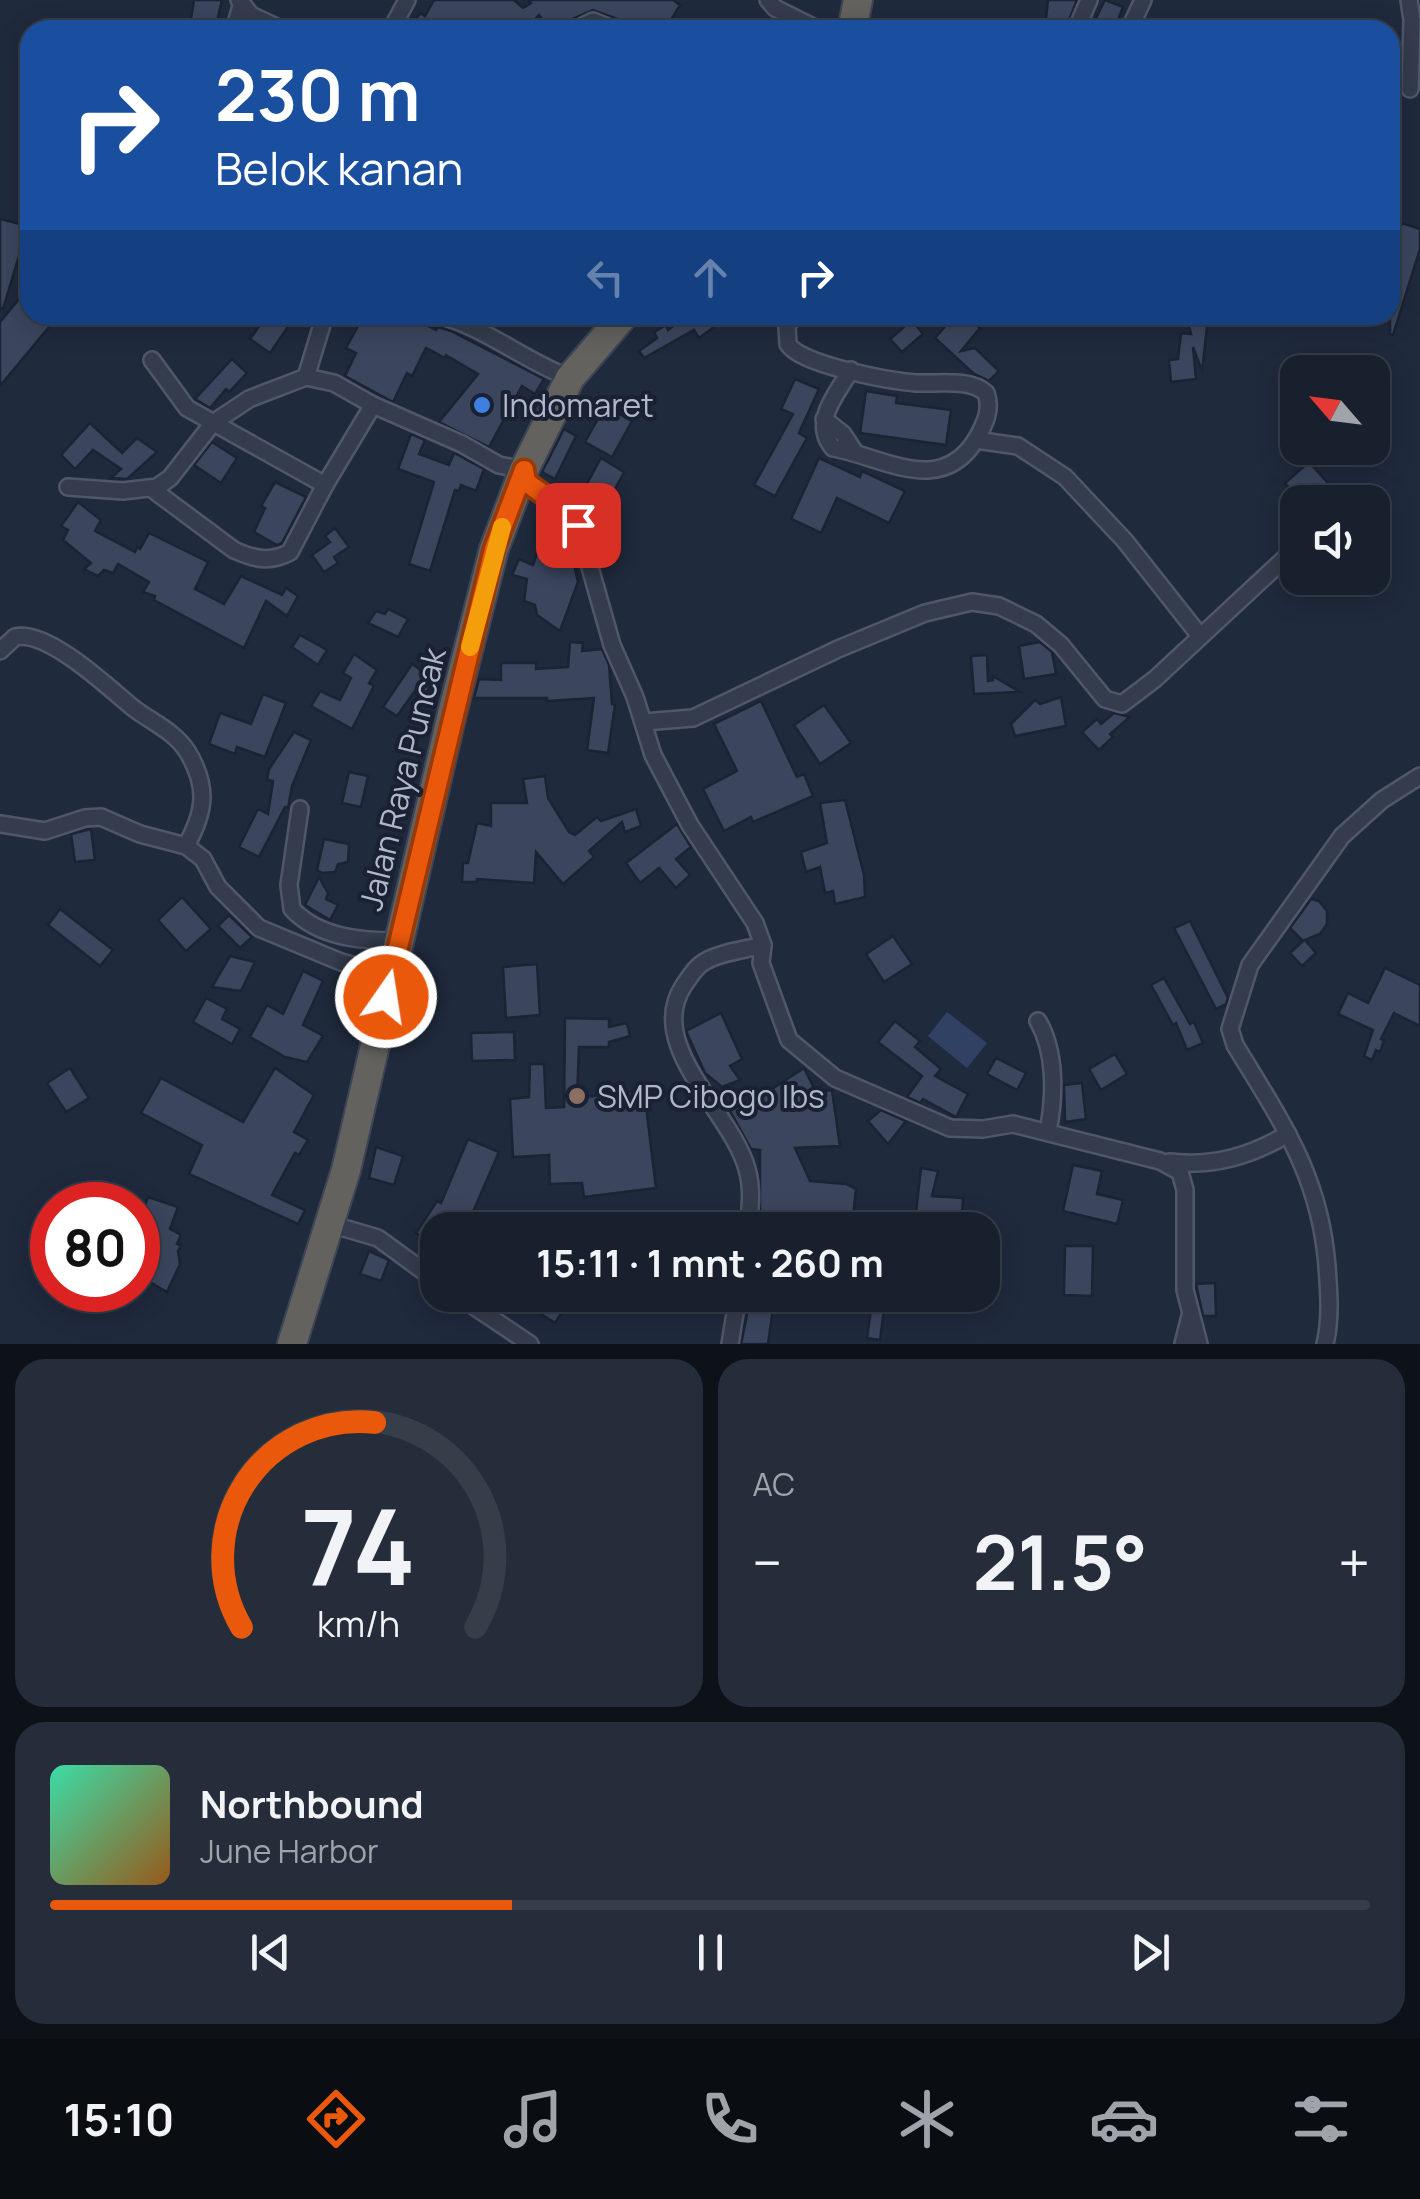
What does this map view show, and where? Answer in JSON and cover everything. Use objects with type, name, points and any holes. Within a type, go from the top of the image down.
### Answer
[{"type":"highway","name":"Jalan Raya Puncak","points":[[292,1344],[333,1218],[494,549],[524,470],[570,378],[606,325]]},
{"type":"street","points":[[768,0],[799,20]]},
{"type":"street","points":[[1409,0],[1410,90]]},
{"type":"street","points":[[306,377],[322,325]]},
{"type":"street","points":[[461,325],[537,366],[570,378]]},
{"type":"street","points":[[790,325],[787,337],[792,350],[813,361],[912,382],[980,387],[990,404],[976,440],[958,461],[920,471],[830,446],[824,419],[851,370]]},
{"type":"street","points":[[152,360],[188,408],[325,484]]},
{"type":"street","points":[[68,487],[123,491],[152,488],[170,478],[212,423],[248,399],[306,377],[334,384],[499,465],[524,470],[526,482],[565,510],[578,525],[612,645],[644,722],[653,755],[690,826],[756,923],[763,945],[761,964],[788,1040],[835,1078],[950,1128],[983,1130],[1013,1124],[1160,1160],[1197,1165],[1257,1152],[1288,1134]]},
{"type":"street","points":[[152,488],[234,550],[250,557],[272,559],[290,552],[373,405]]},
{"type":"street","points":[[976,440],[1018,446],[1065,477],[1124,540],[1200,636]]},
{"type":"street","points":[[644,722],[693,718],[838,648],[925,613],[972,602],[999,606],[1036,624],[1061,644],[1105,699],[1116,704],[1135,696],[1280,563]]},
{"type":"street","points":[[0,651],[15,637],[34,638],[102,680],[176,738],[195,768],[203,801],[201,818],[186,846]]},
{"type":"street","points":[[1325,1344],[1330,1295],[1325,1237],[1314,1188],[1288,1134],[1235,1046],[1230,1029],[1250,965],[1342,836],[1382,800],[1420,776]]},
{"type":"street","points":[[300,809],[290,885],[292,909],[310,924],[397,954]]},
{"type":"street","points":[[0,824],[45,831],[101,817],[140,834],[186,846],[204,859],[218,887],[259,928],[359,967],[397,954]]},
{"type":"street","points":[[749,1212],[747,1168],[728,1125],[689,1068],[674,1036],[672,1010],[682,988],[704,962],[763,945]]},
{"type":"street","points":[[1038,1021],[1052,1057],[1053,1103],[1048,1130]]},
{"type":"street","points":[[1160,1160],[1182,1177],[1184,1278],[1199,1344]]},
{"type":"street","points":[[333,1218],[337,1226],[378,1238],[420,1269]]},
{"type":"street","points":[[482,1312],[530,1344]]},
{"type":"street","points":[[730,1344],[735,1312]]},
{"type":"street","points":[[1184,1344],[1190,1312]]},
{"type":"water","points":[[947,1012],[987,1043],[967,1068],[928,1036]]},
{"type":"building","points":[[194,0],[222,0],[217,20],[191,20]]},
{"type":"building","points":[[434,0],[514,0],[523,8],[531,3],[529,0],[673,0],[680,5],[671,20],[620,20],[593,10],[570,20],[543,20],[539,15],[534,20],[415,20],[420,13],[425,16]]},
{"type":"building","points":[[1048,0],[1077,0],[1069,20],[1046,20]]},
{"type":"building","points":[[1105,0],[1123,7],[1118,20],[1095,20]]},
{"type":"building","points":[[0,219],[20,224],[20,253],[3,309]]},
{"type":"building","points":[[1402,223],[1420,229],[1420,249],[1400,313]]},
{"type":"building","points":[[20,298],[20,325],[51,325],[0,386],[0,322]]},
{"type":"building","points":[[260,325],[289,325],[270,353],[250,339]]},
{"type":"building","points":[[359,325],[426,325],[451,331],[544,379],[535,394],[522,386],[489,447],[439,422],[478,374],[426,348],[412,376],[407,373],[393,402],[345,376],[356,353],[346,348]]},
{"type":"building","points":[[666,325],[668,330],[675,325],[714,327],[699,338],[694,330],[644,358],[639,351],[657,338],[654,332]]},
{"type":"building","points":[[906,325],[916,325],[923,334],[902,352],[890,339]]},
{"type":"building","points":[[946,325],[977,325],[980,328],[961,351],[975,348],[999,371],[989,381],[974,374],[935,338]]},
{"type":"building","points":[[1189,325],[1206,325],[1202,371],[1193,347],[1196,379],[1171,382],[1169,360],[1178,359],[1181,333],[1191,334]]},
{"type":"building","points":[[232,359],[247,373],[210,408],[195,399]]},
{"type":"building","points":[[795,379],[819,389],[799,433],[807,438],[775,496],[754,485],[793,414],[781,409]]},
{"type":"building","points":[[866,391],[897,396],[896,403],[951,410],[946,445],[860,433]]},
{"type":"building","points":[[605,406],[632,421],[612,457],[585,442]]},
{"type":"building","points":[[90,423],[122,453],[137,438],[157,452],[127,479],[111,478],[121,469],[93,450],[75,469],[61,455]]},
{"type":"building","points":[[564,429],[576,436],[555,479],[542,472]]},
{"type":"building","points":[[411,434],[425,440],[419,454],[449,465],[454,453],[484,469],[476,491],[461,485],[459,491],[455,490],[430,571],[409,564],[434,482],[398,469]]},
{"type":"building","points":[[212,442],[237,458],[221,483],[194,465]]},
{"type":"building","points":[[601,458],[624,472],[604,510],[579,498]]},
{"type":"building","points":[[819,458],[860,477],[862,471],[905,491],[889,523],[837,498],[821,533],[791,519]]},
{"type":"building","points":[[1306,465],[1312,465],[1330,485],[1287,485]]},
{"type":"building","points":[[275,482],[306,497],[282,543],[277,545],[254,532],[265,508],[261,506]]},
{"type":"building","points":[[78,502],[101,520],[95,531],[135,552],[149,533],[208,562],[195,589],[224,604],[241,576],[282,595],[286,588],[298,596],[287,616],[266,601],[244,648],[154,600],[155,596],[143,592],[149,582],[118,564],[113,573],[104,570],[98,576],[84,569],[91,563],[63,540],[68,530],[61,526]]},
{"type":"building","points":[[335,528],[349,547],[334,557],[338,563],[324,572],[312,555],[330,542],[325,536]]},
{"type":"building","points":[[537,553],[573,559],[578,582],[560,631],[537,615],[535,605],[524,601],[527,579],[512,575],[519,559],[533,565]]},
{"type":"building","points":[[388,609],[408,619],[398,637],[368,623],[376,611],[385,614]]},
{"type":"building","points":[[300,635],[327,650],[318,665],[292,647]]},
{"type":"building","points":[[570,642],[583,643],[582,651],[602,649],[609,665],[615,705],[608,753],[587,750],[594,698],[474,698],[479,679],[501,680],[501,663],[536,663],[536,669],[568,667]]},
{"type":"building","points":[[1040,642],[1052,652],[1056,674],[1024,679],[1019,646]]},
{"type":"building","points":[[354,654],[377,670],[369,683],[374,686],[352,729],[311,706],[320,691],[340,700],[351,678],[343,673]]},
{"type":"building","points":[[987,655],[988,681],[993,676],[1020,692],[974,694],[971,656]]},
{"type":"building","points":[[412,664],[435,680],[425,694],[417,688],[397,716],[383,707]]},
{"type":"building","points":[[263,694],[286,703],[265,757],[237,747],[235,754],[209,744],[220,713],[251,724]]},
{"type":"building","points":[[1061,697],[1066,726],[1015,736],[1011,724],[1035,700],[1040,704]]},
{"type":"building","points":[[761,701],[797,777],[804,774],[813,796],[753,822],[751,817],[724,831],[703,789],[737,771],[714,724]]},
{"type":"building","points":[[824,705],[851,743],[820,764],[794,725]]},
{"type":"building","points":[[1114,713],[1130,717],[1099,750],[1082,732],[1097,719],[1101,724]]},
{"type":"building","points":[[294,732],[311,740],[292,786],[288,808],[285,807],[259,857],[239,847],[258,809],[268,814],[273,781],[267,780],[269,769]]},
{"type":"building","points":[[349,772],[368,776],[361,807],[342,803]]},
{"type":"building","points":[[545,776],[548,798],[569,832],[575,835],[597,817],[601,821],[636,809],[641,826],[625,832],[622,822],[589,851],[594,857],[563,884],[536,852],[534,883],[477,879],[462,882],[463,863],[468,863],[477,823],[491,826],[491,803],[527,803],[523,779]]},
{"type":"building","points":[[845,800],[864,875],[865,897],[835,904],[833,891],[825,893],[820,867],[806,872],[801,852],[827,843],[820,803]]},
{"type":"building","points":[[677,824],[691,847],[676,859],[690,875],[676,888],[659,868],[640,883],[626,863]]},
{"type":"building","points":[[91,829],[95,860],[75,862],[71,834]]},
{"type":"building","points":[[324,839],[349,844],[348,862],[338,864],[335,872],[317,870]]},
{"type":"building","points":[[319,877],[328,893],[326,899],[338,905],[330,920],[305,905]]},
{"type":"building","points":[[182,897],[211,929],[186,951],[158,920]]},
{"type":"building","points":[[1311,899],[1319,901],[1327,911],[1327,924],[1320,934],[1305,940],[1316,953],[1302,966],[1290,953],[1303,941],[1290,928]]},
{"type":"building","points":[[60,909],[113,950],[100,966],[48,925]]},
{"type":"building","points":[[229,915],[252,937],[240,948],[218,926]]},
{"type":"building","points":[[1190,921],[1228,998],[1226,1004],[1216,1009],[1174,928]]},
{"type":"building","points":[[893,936],[912,964],[884,982],[866,954]]},
{"type":"building","points":[[230,956],[255,962],[241,991],[212,987]]},
{"type":"building","points":[[537,964],[540,1015],[506,1018],[503,967]]},
{"type":"building","points":[[1385,968],[1420,985],[1420,1026],[1394,1013],[1381,1039],[1384,1040],[1380,1052],[1376,1050],[1372,1060],[1364,1056],[1373,1030],[1338,1014],[1348,993],[1368,1003]]},
{"type":"building","points":[[303,971],[323,981],[303,1025],[323,1036],[307,1062],[285,1057],[250,1037],[267,1005],[283,1014]]},
{"type":"building","points":[[1164,978],[1190,1024],[1194,1022],[1203,1043],[1187,1050],[1176,1023],[1173,1025],[1151,985]]},
{"type":"building","points":[[206,998],[227,1009],[222,1019],[240,1029],[232,1044],[193,1022]]},
{"type":"building","points":[[721,1013],[742,1059],[730,1066],[740,1080],[722,1087],[705,1073],[686,1031]]},
{"type":"building","points":[[565,1018],[609,1019],[609,1027],[627,1023],[630,1036],[609,1042],[609,1047],[579,1047],[577,1098],[644,1090],[656,1188],[584,1197],[582,1183],[550,1184],[549,1155],[513,1157],[510,1099],[529,1097],[530,1064],[544,1064],[546,1108],[564,1107]]},
{"type":"building","points":[[895,1021],[920,1041],[915,1047],[941,1069],[935,1076],[968,1094],[956,1117],[923,1099],[920,1103],[907,1097],[922,1076],[878,1042]]},
{"type":"building","points":[[514,1032],[515,1060],[472,1061],[471,1033]]},
{"type":"building","points":[[1115,1054],[1127,1074],[1101,1090],[1089,1069]]},
{"type":"building","points":[[996,1058],[1026,1073],[1017,1090],[987,1074]]},
{"type":"building","points":[[70,1068],[89,1098],[66,1112],[47,1083]]},
{"type":"building","points":[[275,1068],[314,1095],[294,1132],[308,1140],[299,1155],[295,1153],[272,1195],[305,1210],[298,1224],[189,1174],[202,1145],[141,1113],[161,1078],[243,1122]]},
{"type":"building","points":[[804,1068],[816,1092],[832,1090],[840,1146],[795,1148],[810,1181],[846,1184],[856,1189],[854,1212],[760,1212],[760,1150],[751,1149],[728,1107],[758,1098]]},
{"type":"building","points":[[1082,1083],[1086,1119],[1065,1122],[1064,1085]]},
{"type":"building","points":[[881,1110],[906,1121],[888,1144],[868,1121]]},
{"type":"building","points":[[468,1139],[499,1152],[473,1212],[430,1212],[437,1201],[441,1203]]},
{"type":"building","points":[[376,1147],[403,1156],[394,1185],[369,1178]]},
{"type":"building","points":[[1073,1165],[1102,1171],[1097,1194],[1123,1200],[1117,1224],[1063,1211]]},
{"type":"building","points":[[921,1168],[938,1171],[932,1196],[963,1198],[962,1212],[916,1212]]},
{"type":"building","points":[[160,1201],[178,1207],[170,1229],[181,1235],[177,1244],[181,1246],[180,1264],[167,1292],[160,1288]]},
{"type":"building","points":[[1065,1246],[1093,1246],[1092,1296],[1064,1295]]},
{"type":"building","points":[[369,1251],[389,1260],[381,1281],[360,1274]]},
{"type":"building","points":[[1215,1283],[1216,1316],[1203,1316],[1196,1284]]},
{"type":"building","points":[[538,1312],[562,1312],[555,1323]]},
{"type":"building","points":[[748,1312],[773,1312],[768,1344],[741,1344]]},
{"type":"building","points":[[871,1312],[884,1312],[880,1340],[867,1338]]},
{"type":"slow traffic","points":[[470,647],[502,527]]},
{"type":"place","name":"Indomaret","points":[[482,405]]},
{"type":"place","name":"SMP Cibogo Ibs","points":[[577,1096]]},
{"type":"route","points":[[386,997],[494,549],[524,470],[526,482],[565,510],[578,525]]}]
